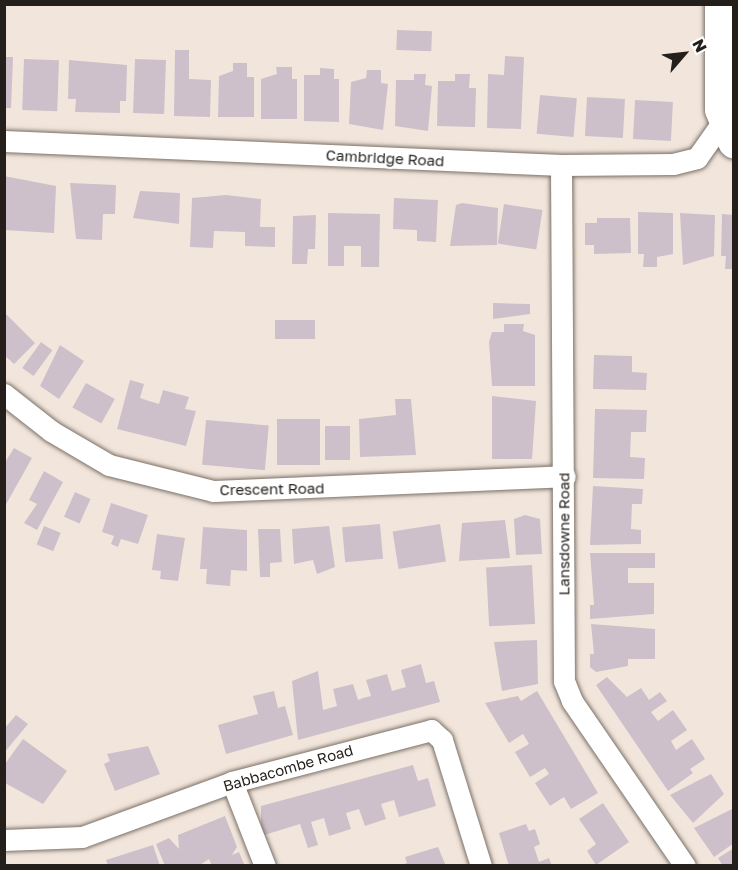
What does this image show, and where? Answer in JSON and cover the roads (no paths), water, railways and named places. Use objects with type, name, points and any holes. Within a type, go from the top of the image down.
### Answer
[{"type":"main road","points":[[721,4],[728,132]]},
{"type":"street","name":"Cambridge Road","points":[[4,141],[561,165],[673,164],[697,158],[728,132]]},
{"type":"street","name":"Lansdowne Road","points":[[561,165],[565,477],[564,681],[572,701],[686,866]]},
{"type":"street","name":"Crescent Road","points":[[4,394],[51,431],[109,465],[213,490],[565,477]]},
{"type":"street","name":"Babbacombe Road","points":[[4,840],[82,837],[232,782],[431,730],[442,740],[481,866]]},
{"type":"street","points":[[232,782],[265,866]]}]
